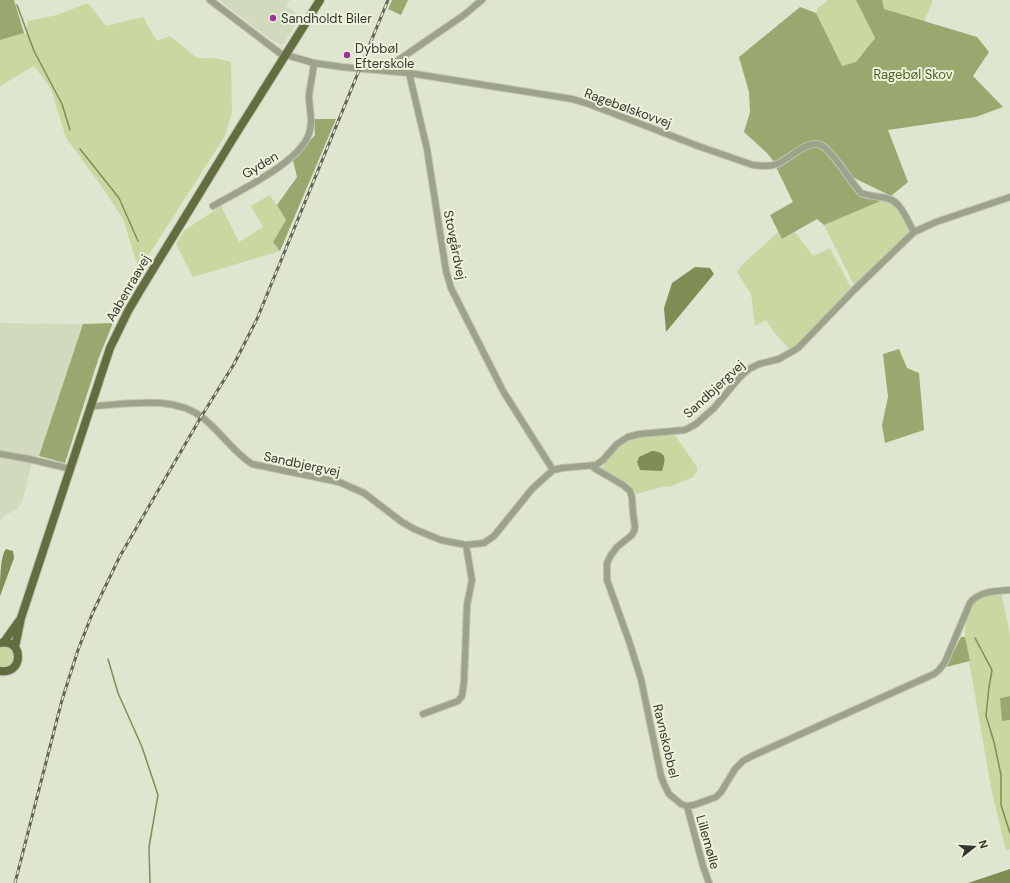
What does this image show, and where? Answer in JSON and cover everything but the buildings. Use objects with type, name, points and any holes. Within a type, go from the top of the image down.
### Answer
[{"type":"main road","name":"Aabenraavej","points":[[1,672],[11,670],[17,664],[19,655],[15,647],[21,618],[110,348],[128,312],[234,136],[284,54],[320,0]]},
{"type":"main road","name":"Aabenraavej","points":[[2,643],[21,618]]},
{"type":"main road","points":[[2,643],[12,644],[15,647]]},
{"type":"street","points":[[210,0],[284,54]]},
{"type":"street","points":[[384,70],[464,15],[482,0]]},
{"type":"street","name":"Ragebølskovvej","points":[[284,54],[314,63],[409,73],[572,99],[752,165],[770,166],[778,164],[801,149],[811,145],[819,145],[829,152],[861,193],[868,196],[895,201],[914,232]]},
{"type":"street","name":"Gyden","points":[[213,206],[279,169],[290,160],[307,140],[310,130],[309,96],[314,63]]},
{"type":"street","name":"Stovgårdvej","points":[[409,73],[428,149],[446,271],[451,288],[503,390],[553,470]]},
{"type":"street","name":"Sandbjergvej","points":[[593,466],[603,460],[618,444],[628,438],[640,434],[685,430],[696,424],[714,408],[740,377],[749,369],[759,364],[779,359],[798,348],[854,290],[914,232],[948,217],[1010,197]]},
{"type":"street","name":"Sandbjergvej","points":[[90,405],[95,406],[163,402],[180,406],[201,416],[232,448],[252,464],[339,482],[364,493],[402,522],[414,529],[441,540],[466,545],[484,543],[490,540],[532,489],[553,470]]},
{"type":"street","points":[[0,454],[71,469]]},
{"type":"street","points":[[553,470],[593,466]]},
{"type":"street","name":"Ravnskobbel","points":[[593,466],[623,485],[630,491],[632,498],[635,527],[634,531],[610,556],[607,563],[607,580],[641,679],[660,776],[670,794],[681,804],[687,806]]},
{"type":"street","points":[[423,714],[458,702],[462,696],[464,682],[467,605],[472,580],[466,545]]},
{"type":"street","points":[[687,806],[716,797],[742,761],[934,674],[945,662],[970,603],[974,598],[980,594],[1010,590]]},
{"type":"street","name":"Lillemølle","points":[[687,806],[709,883]]},
{"type":"shaded area","points":[[219,0],[290,0],[286,6],[301,16],[283,45],[271,40]]},
{"type":"shaded area","points":[[828,0],[856,0],[875,38],[856,62],[842,67],[816,13],[818,8]]},
{"type":"shaded area","points":[[882,0],[933,0],[924,22],[884,9]]},
{"type":"shaded area","points":[[88,3],[106,26],[143,17],[157,41],[170,36],[197,58],[215,58],[231,62],[232,112],[225,136],[139,270],[123,219],[100,184],[66,138],[51,89],[34,66],[0,86],[0,40],[24,33],[26,35],[28,21],[57,15]]},
{"type":"shaded area","points":[[270,195],[286,220],[273,242],[280,251],[193,277],[176,244],[185,230],[221,206],[239,242],[263,227],[251,206]]},
{"type":"shaded area","points":[[883,200],[893,204],[897,208],[911,231],[854,285],[824,225]]},
{"type":"shaded area","points":[[778,232],[782,239],[795,232],[813,256],[830,248],[851,288],[798,343],[789,349],[773,331],[766,320],[755,326],[751,294],[737,272],[741,266]]},
{"type":"shaded area","points":[[695,267],[710,268],[714,274],[666,332],[664,308],[672,283]]},
{"type":"shaded area","points":[[0,323],[83,324],[39,456],[31,466],[22,502],[16,510],[3,516],[0,522]]},
{"type":"shaded area","points":[[650,435],[675,435],[697,467],[697,471],[693,477],[670,487],[665,486],[636,494],[631,488],[601,468],[626,442]]},
{"type":"shaded area","points":[[652,451],[660,453],[664,457],[665,460],[662,471],[640,470],[637,462],[639,457]]},
{"type":"shaded area","points":[[6,549],[13,551],[14,558],[0,596],[1,564]]},
{"type":"shaded area","points":[[991,592],[1001,592],[1010,635],[1010,696],[1000,698],[1003,721],[1010,720],[1010,849],[1006,851],[991,788],[965,637],[967,618],[975,601],[985,594]]},
{"type":"shaded area","points":[[3,647],[11,649],[14,656],[13,662],[7,666],[0,666],[0,648]]},
{"type":"shaded area","points":[[1010,869],[1010,883],[968,883]]},
{"type":"green space","points":[[0,0],[14,0],[24,33],[0,40]]},
{"type":"green space","points":[[392,0],[408,0],[401,15],[388,9]]},
{"type":"green space","name":"Ragebøl Skov","points":[[856,0],[882,0],[884,9],[977,37],[989,52],[973,76],[1003,107],[976,117],[888,130],[908,182],[891,196],[850,176],[821,143],[809,142],[774,162],[767,153],[744,132],[750,112],[749,92],[739,57],[800,7],[816,13],[842,66],[856,62],[875,38]]},
{"type":"green space","points":[[314,119],[336,119],[280,251],[273,242],[286,220],[277,205],[297,177],[293,160],[315,135]]},
{"type":"green space","points":[[815,146],[825,152],[858,194],[883,200],[824,225],[817,219],[782,239],[770,215],[793,202],[776,167],[805,149]]},
{"type":"green space","points":[[113,323],[99,357],[65,463],[39,456],[83,324]]},
{"type":"green space","points":[[899,349],[907,368],[919,373],[924,430],[885,443],[882,425],[888,397],[883,354]]},
{"type":"green space","points":[[961,637],[965,637],[970,661],[946,667]]},
{"type":"green space","points":[[1010,696],[1010,720],[1002,721],[1000,698]]},
{"type":"waterway","points":[[17,5],[34,51],[62,104],[70,130]]},
{"type":"waterway","points":[[80,149],[119,198],[138,241]]},
{"type":"waterway","points":[[975,638],[992,670],[986,716],[994,742],[1001,775],[1001,805],[1010,833]]},
{"type":"waterway","points":[[108,659],[118,693],[142,747],[158,795],[149,847],[150,883]]},
{"type":"railway","points":[[15,883],[62,700],[78,650],[93,612],[120,556],[201,417],[234,364],[257,319],[388,0]]},
{"type":"place","name":"Sandholdt Biler","points":[[273,18]]},
{"type":"place","name":"Dybbøl Efterskole","points":[[347,55]]}]
